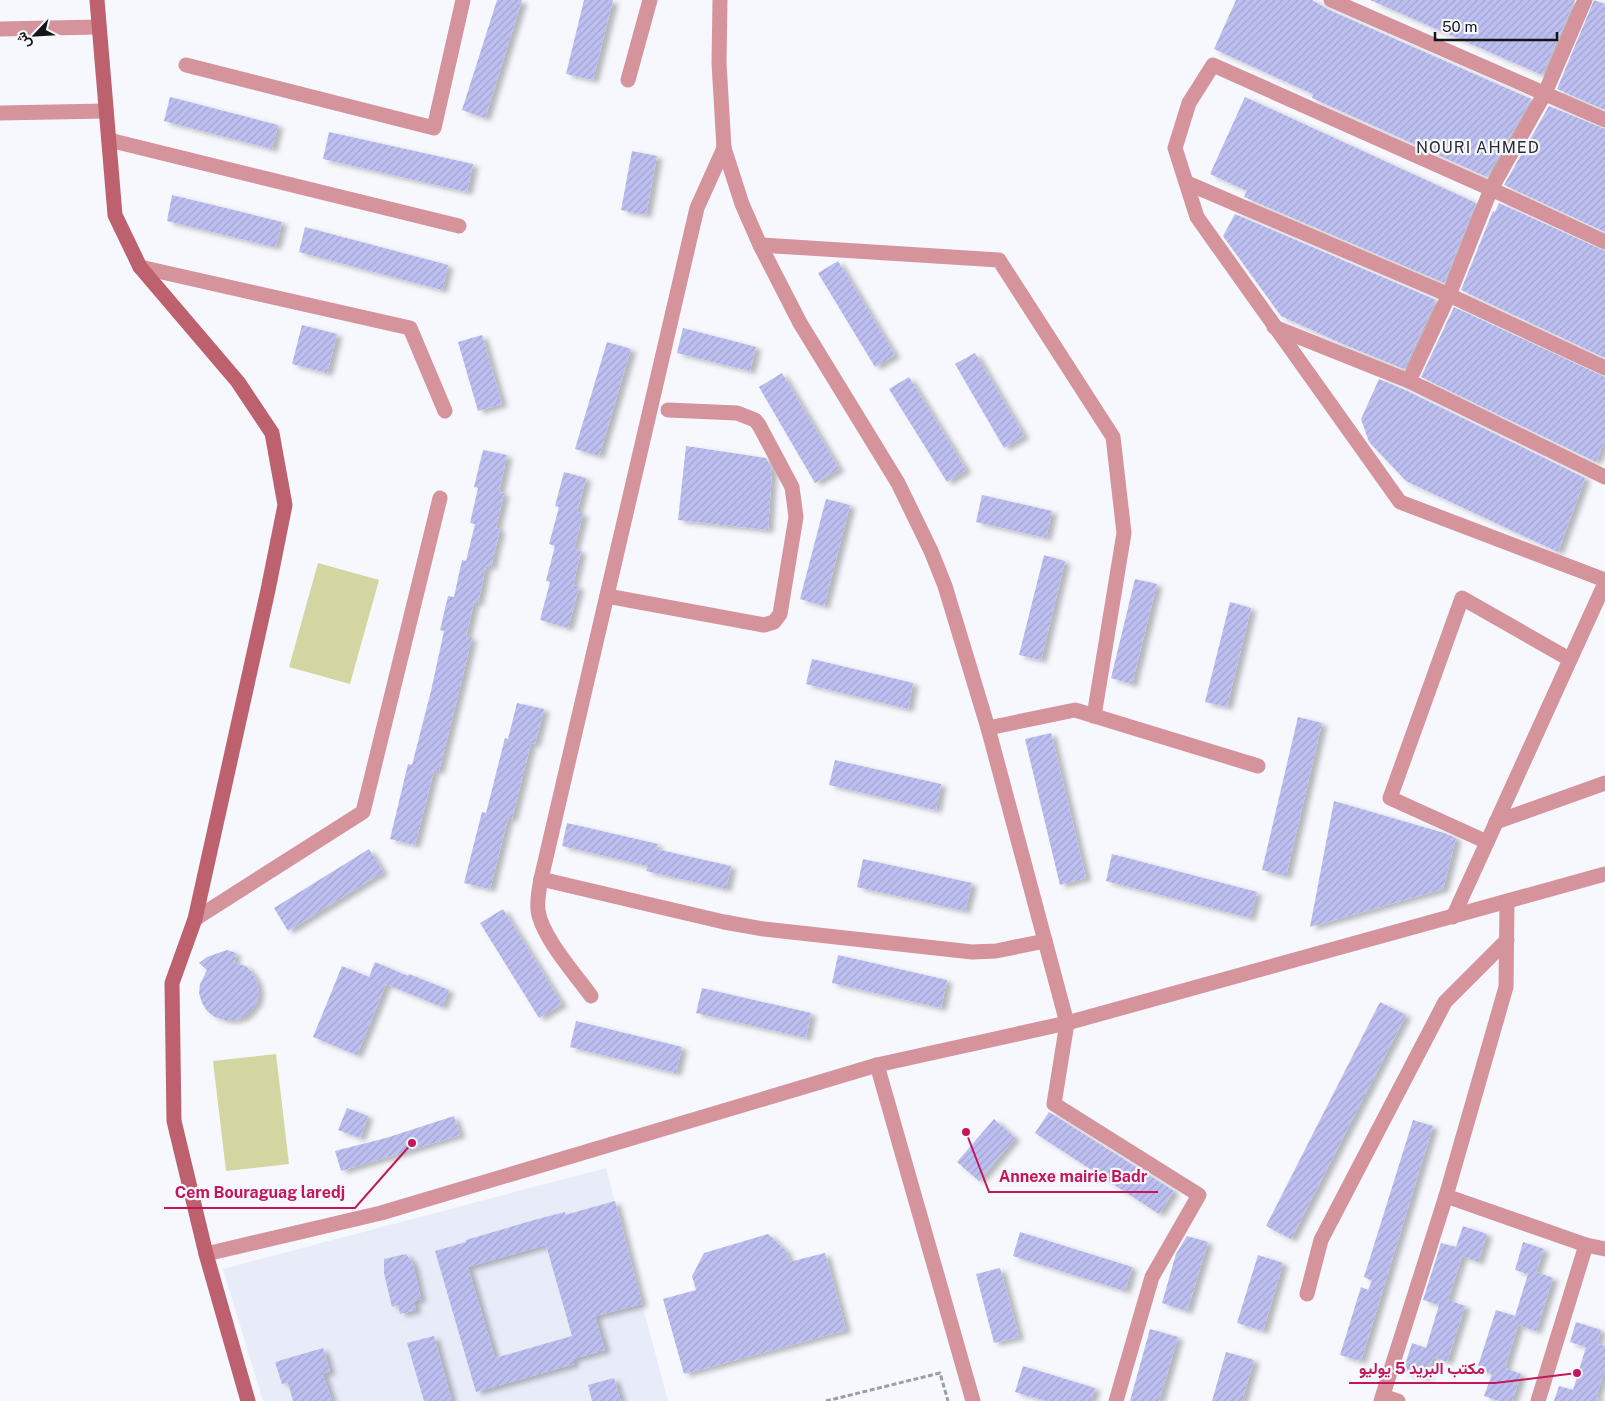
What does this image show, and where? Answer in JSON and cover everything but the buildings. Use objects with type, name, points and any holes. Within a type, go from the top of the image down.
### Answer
[{"type":"main road","points":[[97,0],[114,215],[140,267],[238,382],[272,433],[285,505],[195,919],[172,983],[174,1121],[206,1254],[248,1401]]},
{"type":"street","points":[[186,65],[434,128],[462,0]]},
{"type":"street","points":[[628,80],[650,0]]},
{"type":"street","points":[[720,0],[719,63],[724,148],[742,204],[760,245],[800,323],[884,458],[919,525],[945,586],[988,728],[1068,1023],[1054,1104],[1199,1195],[1152,1277],[1116,1401]]},
{"type":"street","points":[[1331,0],[1605,120]]},
{"type":"street","points":[[1409,381],[1449,294],[1491,188],[1545,93],[1585,0]]},
{"type":"street","points":[[0,29],[99,27]]},
{"type":"street","points":[[1453,917],[1605,582],[1400,502],[1196,217],[1175,148],[1189,103],[1213,65],[1491,188],[1605,242]]},
{"type":"street","points":[[0,113],[106,110]]},
{"type":"street","points":[[109,140],[459,226]]},
{"type":"street","points":[[591,996],[544,929],[538,910],[541,879],[698,208],[724,148]]},
{"type":"street","points":[[1187,183],[1449,294],[1605,368]]},
{"type":"street","points":[[760,245],[999,260],[1112,437],[1124,533],[1094,716]]},
{"type":"street","points":[[140,267],[410,328],[445,411]]},
{"type":"street","points":[[1274,327],[1409,381],[1605,478]]},
{"type":"street","points":[[607,596],[764,625],[774,622],[780,614],[796,507],[792,487],[760,425],[750,417],[737,413],[668,410]]},
{"type":"street","points":[[195,919],[363,812],[440,498]]},
{"type":"street","points":[[1486,842],[1390,798],[1462,598],[1569,660]]},
{"type":"street","points":[[988,728],[1075,710],[1258,766]]},
{"type":"street","points":[[1496,822],[1605,783]]},
{"type":"street","points":[[206,1254],[381,1213],[877,1065],[1068,1023],[1605,874]]},
{"type":"street","points":[[541,879],[702,918],[764,929],[972,952],[996,951],[1045,942]]},
{"type":"street","points":[[1398,1401],[1382,1398],[1446,1196],[1506,987],[1507,902]]},
{"type":"street","points":[[1307,1294],[1321,1240],[1445,1002],[1507,940]]},
{"type":"street","points":[[877,1065],[973,1401]]},
{"type":"street","points":[[1446,1196],[1586,1245],[1605,1249]]},
{"type":"street","points":[[1538,1401],[1586,1245]]},
{"type":"path","points":[[826,1401],[940,1373],[948,1401]]},
{"type":"shaded area","points":[[606,1168],[668,1401],[263,1401],[223,1269]]},
{"type":"green space","points":[[318,563],[379,580],[350,684],[289,667]]},
{"type":"green space","points":[[276,1054],[289,1164],[226,1171],[213,1061]]},
{"type":"place","name":"Annexe mairie Badr","points":[[966,1132]]},
{"type":"place","name":"Cem Bouraguag laredj","points":[[412,1143]]},
{"type":"place","name":"مكتب البريد 5 يوليو","points":[[1577,1373]]},
{"type":"district","name":"NOURI AHMED","points":[[1478,147]]}]
